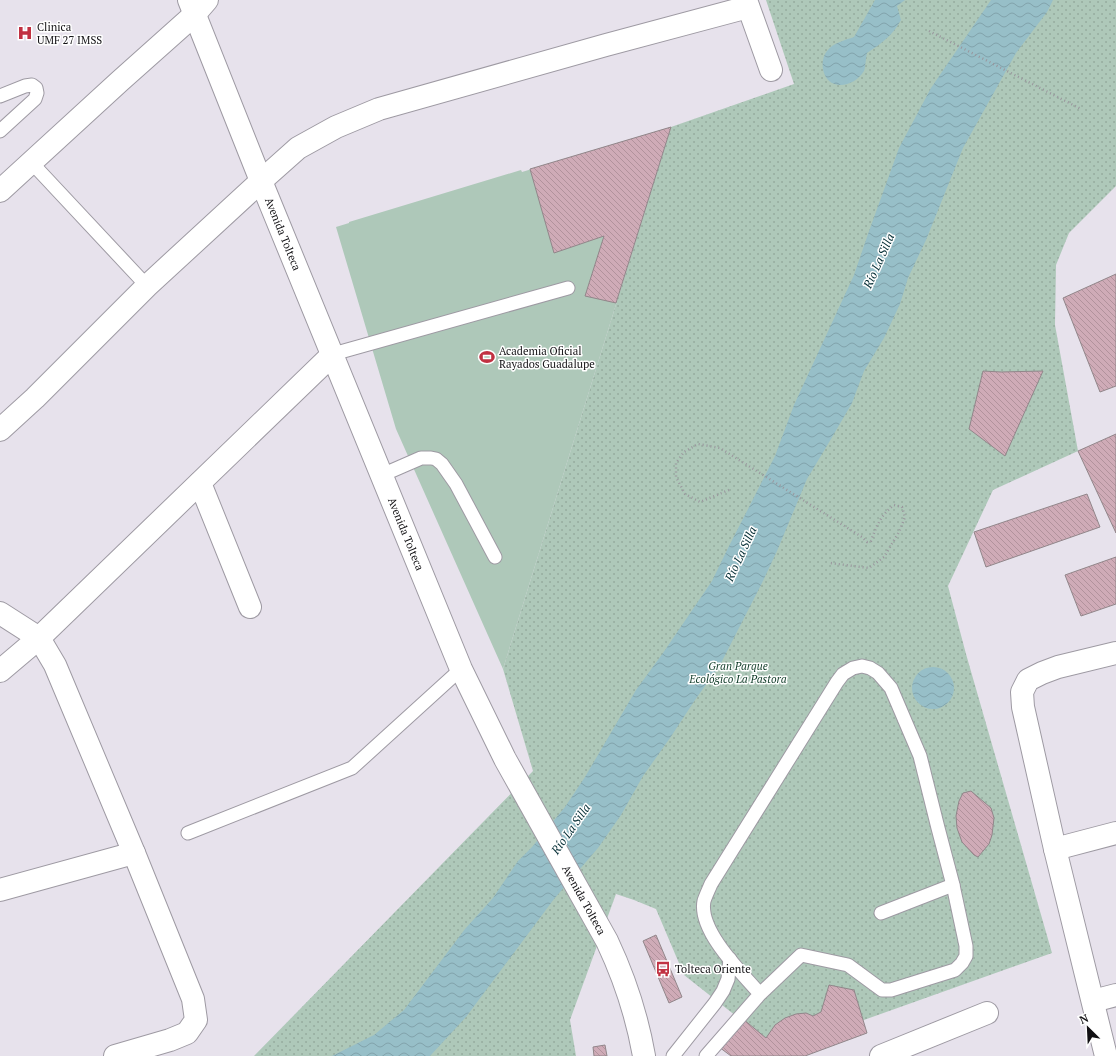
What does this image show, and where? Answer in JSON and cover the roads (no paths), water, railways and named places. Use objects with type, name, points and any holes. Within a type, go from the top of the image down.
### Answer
[{"type":"street","points":[[0,430],[35,398],[147,286],[261,181],[298,148],[336,127],[379,109],[606,45],[747,3],[770,70]]},
{"type":"street","points":[[0,191],[197,5]]},
{"type":"street","name":"Avenida Tolteca","points":[[197,5],[261,181],[461,669],[505,759],[607,940],[627,988],[644,1056]]},
{"type":"street","points":[[0,671],[38,638],[333,354]]},
{"type":"street","points":[[200,483],[250,607]]},
{"type":"street","points":[[0,613],[38,638],[56,665],[193,999],[196,1020],[187,1033],[170,1040],[115,1056]]},
{"type":"street","points":[[1106,1056],[1055,849],[1023,707],[1022,692],[1028,680],[1042,673],[1058,667],[1116,653]]},
{"type":"street","points":[[1055,849],[1116,833]]},
{"type":"street","points":[[0,890],[134,853]]},
{"type":"street","points":[[1093,1001],[1116,995]]},
{"type":"street","points":[[881,1056],[987,1013]]},
{"type":"lane","points":[[0,96],[25,86],[32,85],[36,88],[37,93],[35,99],[0,131]]},
{"type":"lane","points":[[31,162],[147,286]]},
{"type":"lane","points":[[333,354],[568,288]]},
{"type":"lane","points":[[382,475],[421,458],[436,459],[442,464],[456,484],[495,557]]},
{"type":"lane","points":[[706,1056],[760,994],[801,954],[848,965],[882,990],[891,990],[955,970],[966,956],[966,946],[954,885],[920,756],[890,688],[878,673],[870,668],[862,666],[853,668],[843,674],[823,702],[711,884],[704,902],[704,914],[708,927],[718,945],[760,994]]},
{"type":"lane","points":[[188,833],[352,768],[461,669]]},
{"type":"lane","points":[[881,913],[954,885]]},
{"type":"lane","points":[[673,1056],[723,991],[728,979],[730,959]]},
{"type":"water","points":[[875,0],[905,0],[897,6],[901,20],[886,39],[867,53],[864,71],[860,77],[848,84],[835,84],[826,76],[823,69],[823,60],[825,55],[832,46],[854,37]]},
{"type":"water","name":"Río La Silla","points":[[991,0],[1053,0],[1047,12],[1016,53],[963,148],[926,240],[908,278],[900,304],[884,338],[864,371],[852,403],[807,479],[777,551],[720,665],[643,776],[621,815],[598,848],[554,899],[466,1017],[430,1056],[332,1056],[374,1035],[404,1010],[465,929],[493,898],[518,861],[532,847],[565,807],[585,777],[636,690],[712,581],[775,456],[794,405],[854,275],[899,148],[931,88]]},
{"type":"water","points":[[933,667],[948,673],[954,688],[948,703],[933,709],[918,703],[912,688],[918,673]]},
{"type":"place","name":"Clinica UMF 27 IMSS","points":[[25,33]]},
{"type":"place","name":"Academia Oficial Rayados Guadalupe","points":[[487,357]]},
{"type":"place","name":"Tolteca Oriente","points":[[663,969]]},
{"type":"park label","name":"Gran Parque Ecológico La Pastora","points":[[738,672]]}]
